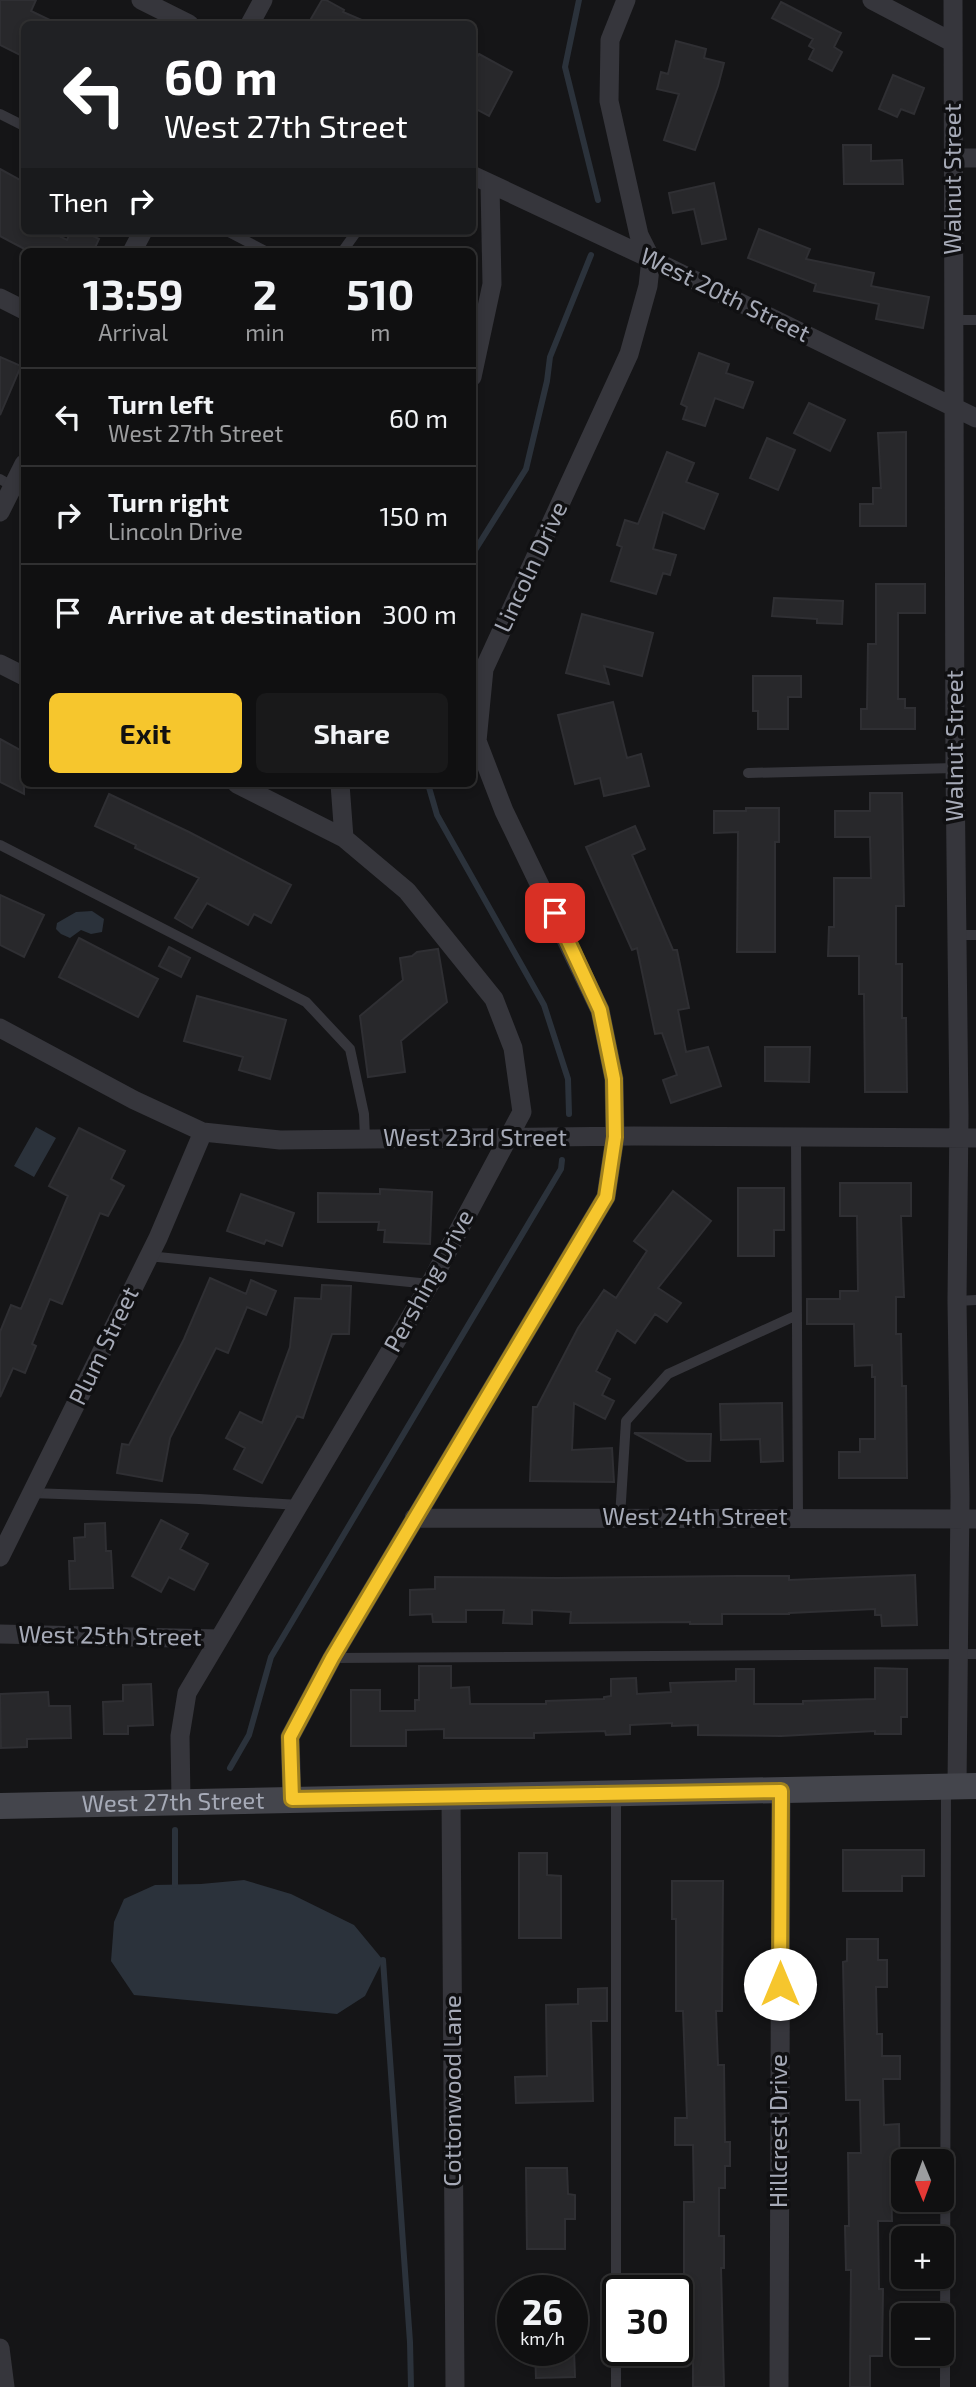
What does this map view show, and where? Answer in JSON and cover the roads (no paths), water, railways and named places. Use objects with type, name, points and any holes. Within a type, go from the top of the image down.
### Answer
[{"type":"main road","name":"West 27th Street","points":[[0,1806],[960,1786]]},
{"type":"street","points":[[141,0],[183,21]]},
{"type":"street","points":[[252,21],[263,0]]},
{"type":"street","points":[[626,0],[610,40],[609,101],[639,235],[651,259]]},
{"type":"street","points":[[872,0],[952,42]]},
{"type":"street","name":"Walnut Street","points":[[953,0],[955,768],[967,935],[967,1654],[960,1786]]},
{"type":"street","points":[[953,159],[976,158]]},
{"type":"street","points":[[476,358],[492,284],[481,180]]},
{"type":"street","name":"West 20th Street","points":[[481,180],[651,259],[976,418]]},
{"type":"street","name":"Lincoln Drive","points":[[292,1799],[290,1737],[332,1658],[606,1197],[615,1137],[614,1079],[600,1010],[504,811],[477,741],[478,713],[484,669],[629,354],[648,286],[651,259]]},
{"type":"street","points":[[0,298],[21,308]]},
{"type":"street","points":[[0,512],[21,470]]},
{"type":"street","points":[[0,664],[21,674]]},
{"type":"street","name":"Pershing Drive","points":[[181,1801],[180,1736],[187,1693],[430,1284],[522,1112],[513,1048],[494,999],[407,891],[344,838],[243,787]]},
{"type":"street","points":[[340,787],[344,838]]},
{"type":"street","name":"West 23rd Street","points":[[0,1028],[134,1100],[203,1132],[280,1140],[967,1138]]},
{"type":"street","name":"Plum Street","points":[[0,1558],[148,1256],[203,1132]]},
{"type":"street","name":"West 24th Street","points":[[414,1518],[798,1517],[967,1520]]},
{"type":"street","name":"West 25th Street","points":[[0,1634],[219,1639]]},
{"type":"street","name":"Hillcrest Drive","points":[[779,2387],[781,1791]]},
{"type":"street","name":"Cottonwood Lane","points":[[451,1796],[455,2387]]},
{"type":"street","points":[[0,2348],[5,2387]]},
{"type":"lane","points":[[953,0],[960,0]]},
{"type":"lane","points":[[0,114],[21,124]]},
{"type":"lane","points":[[235,235],[259,248]]},
{"type":"lane","points":[[954,320],[976,320]]},
{"type":"lane","points":[[748,773],[955,768]]},
{"type":"lane","points":[[0,845],[306,1002],[349,1049],[365,1114],[365,1138]]},
{"type":"lane","points":[[796,1138],[798,1517]]},
{"type":"lane","points":[[148,1256],[430,1284]]},
{"type":"lane","points":[[620,1517],[626,1422],[634,1412],[668,1374],[797,1315]]},
{"type":"lane","points":[[31,1493],[299,1505]]},
{"type":"lane","points":[[332,1658],[967,1654]]},
{"type":"lane","points":[[945,2387],[960,1786]]},
{"type":"lane","points":[[616,1793],[616,2387]]},
{"type":"waterway","points":[[579,0],[565,67],[598,200]]},
{"type":"waterway","points":[[476,549],[526,469],[550,357],[591,255]]},
{"type":"waterway","points":[[429,787],[437,815],[544,1005],[568,1079],[569,1114]]},
{"type":"waterway","points":[[230,1768],[249,1735],[271,1657],[561,1169],[562,1160]]},
{"type":"waterway","points":[[175,1830],[175,1885]]},
{"type":"waterway","points":[[383,1960],[411,2387]]}]
